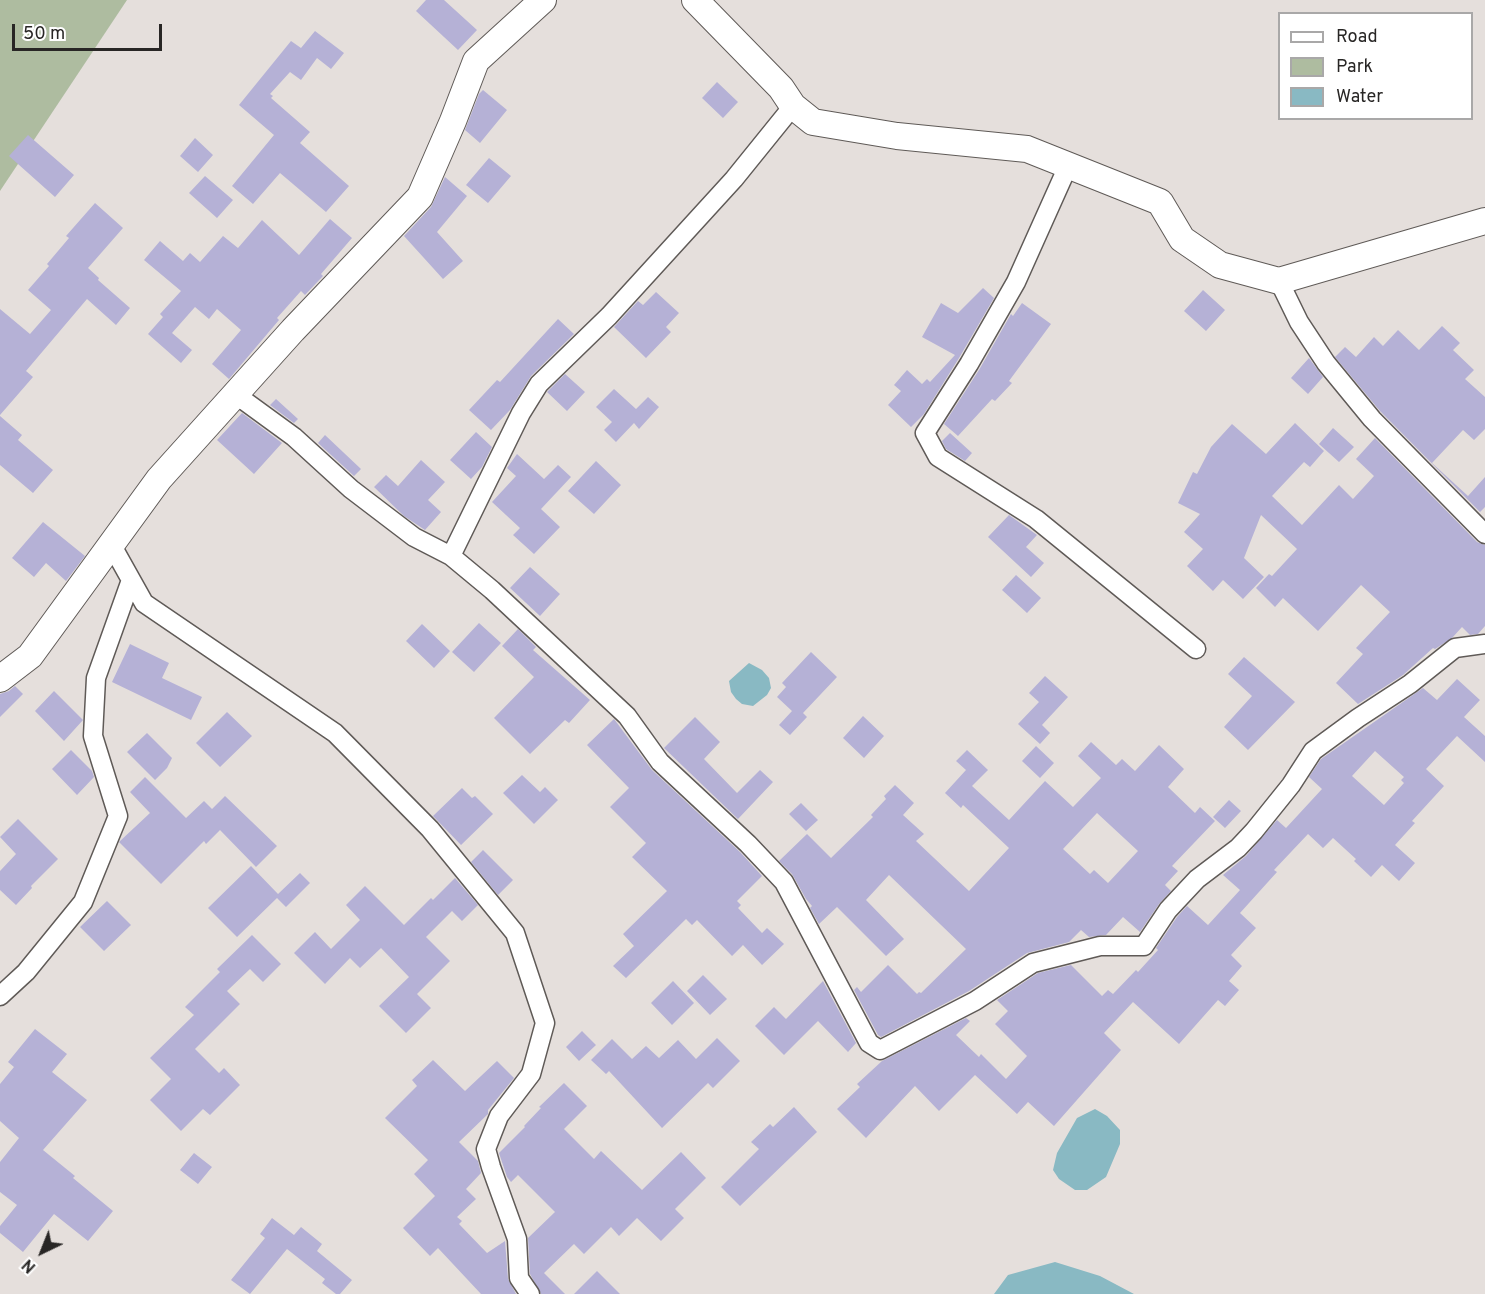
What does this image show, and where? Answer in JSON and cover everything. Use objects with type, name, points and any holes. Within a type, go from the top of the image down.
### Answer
[{"type":"street","points":[[0,679],[30,656],[159,479],[420,196],[476,61],[543,0]]},
{"type":"street","points":[[695,0],[781,88],[793,106],[813,122],[897,136],[1027,150],[1160,202],[1182,239],[1220,265],[1279,281],[1485,221]]},
{"type":"street","points":[[451,556],[520,413],[539,384],[609,316],[734,178],[793,106]]},
{"type":"street","points":[[1068,166],[1016,282],[969,364],[925,433],[938,457],[1036,519],[1196,650]]},
{"type":"street","points":[[1279,281],[1299,322],[1326,363],[1372,419],[1485,534]]},
{"type":"street","points":[[235,394],[294,437],[351,489],[414,537],[451,556],[492,590],[627,716],[660,762],[748,844],[784,882],[869,1043],[880,1050],[975,1001],[1033,963],[1100,946],[1144,946],[1168,910],[1197,879],[1238,848],[1254,831],[1291,785],[1313,751],[1410,684],[1455,648],[1485,644]]},
{"type":"street","points":[[111,544],[144,603],[335,733],[430,829],[515,933],[545,1023],[531,1074],[499,1116],[486,1149],[517,1239],[519,1278],[530,1294]]},
{"type":"street","points":[[0,996],[26,972],[83,902],[118,816],[93,736],[96,678],[131,580]]},
{"type":"green space","points":[[0,0],[127,0],[0,191]]},
{"type":"water","points":[[749,663],[762,670],[769,678],[771,688],[767,695],[753,706],[742,704],[736,699],[731,692],[729,681]]},
{"type":"water","points":[[1095,1109],[1107,1116],[1120,1130],[1120,1144],[1106,1177],[1087,1190],[1075,1190],[1059,1179],[1053,1170],[1057,1153],[1077,1118]]},
{"type":"water","points":[[1055,1262],[1100,1276],[1134,1294],[994,1294],[1008,1275]]},
{"type":"building","points":[[426,0],[444,0],[477,30],[458,50],[416,11]]},
{"type":"building","points":[[315,31],[344,53],[331,69],[317,58],[301,80],[290,72],[270,94],[273,96],[271,98],[310,132],[300,143],[349,186],[326,212],[280,173],[253,204],[232,186],[274,135],[239,105],[291,41],[301,48]]},
{"type":"building","points":[[717,82],[738,102],[723,118],[702,98]]},
{"type":"building","points":[[483,90],[507,110],[480,143],[465,130],[479,94]]},
{"type":"building","points":[[28,135],[74,175],[55,197],[9,156]]},
{"type":"building","points":[[195,138],[213,155],[198,172],[180,156]]},
{"type":"building","points":[[489,158],[511,176],[488,203],[466,185]]},
{"type":"building","points":[[205,176],[233,200],[217,218],[189,193]]},
{"type":"building","points":[[445,177],[467,196],[437,232],[463,261],[443,279],[404,236],[431,207]]},
{"type":"building","points":[[95,203],[123,228],[88,268],[130,308],[116,325],[87,299],[26,371],[33,377],[0,415],[0,309],[30,334],[51,310],[28,290],[69,238],[66,236]]},
{"type":"building","points":[[330,219],[352,238],[321,274],[323,276],[305,295],[301,291],[277,318],[279,320],[229,379],[212,364],[241,330],[217,309],[209,319],[195,307],[172,333],[192,350],[181,363],[148,334],[163,317],[160,314],[181,291],[144,260],[160,241],[183,261],[190,253],[200,262],[223,236],[238,248],[262,220],[299,255]]},
{"type":"building","points":[[983,288],[994,298],[924,414],[911,427],[888,405],[901,391],[894,385],[907,370],[922,384],[927,379],[930,382],[955,355],[922,337],[941,303],[958,313]]},
{"type":"building","points":[[1203,290],[1225,310],[1206,331],[1184,311]]},
{"type":"building","points":[[656,292],[679,313],[666,327],[671,332],[646,358],[614,327],[638,301],[643,305]]},
{"type":"building","points":[[1022,303],[1051,324],[1009,381],[1012,383],[995,401],[992,399],[958,436],[944,424],[979,370],[1011,314],[1013,316]]},
{"type":"building","points":[[558,319],[574,334],[531,376],[510,410],[491,430],[469,410],[497,380],[500,382]]},
{"type":"building","points":[[1442,326],[1460,343],[1453,350],[1474,370],[1465,379],[1485,397],[1485,429],[1474,440],[1463,430],[1432,463],[1468,496],[1485,477],[1485,507],[1480,512],[1380,411],[1335,357],[1345,347],[1356,357],[1374,337],[1383,346],[1398,330],[1419,350]]},
{"type":"building","points":[[1309,358],[1323,377],[1308,394],[1291,378]]},
{"type":"building","points":[[565,374],[585,392],[567,411],[547,392]]},
{"type":"building","points":[[614,389],[636,409],[648,397],[659,407],[639,429],[634,423],[616,442],[604,430],[612,422],[596,407]]},
{"type":"building","points":[[276,399],[298,419],[294,423],[270,405]]},
{"type":"building","points":[[242,413],[282,443],[254,474],[217,440]]},
{"type":"building","points":[[0,416],[22,435],[18,440],[53,470],[33,493],[0,465]]},
{"type":"building","points":[[1295,423],[1324,451],[1310,467],[1304,462],[1272,496],[1302,525],[1339,485],[1353,499],[1374,476],[1356,459],[1375,438],[1477,542],[1485,545],[1485,626],[1478,634],[1470,635],[1462,627],[1452,638],[1435,649],[1433,648],[1403,675],[1358,704],[1336,683],[1363,654],[1356,648],[1390,612],[1361,585],[1318,631],[1283,598],[1275,607],[1256,588],[1269,574],[1272,576],[1297,549],[1261,515],[1244,558],[1264,577],[1243,599],[1223,580],[1213,591],[1187,566],[1203,549],[1184,532],[1200,514],[1178,503],[1193,472],[1197,474],[1211,447],[1232,424],[1266,454]]},
{"type":"building","points":[[1333,428],[1354,447],[1339,462],[1319,444]]},
{"type":"building","points":[[476,432],[492,447],[482,467],[471,479],[450,460]]},
{"type":"building","points":[[950,433],[972,453],[965,461],[946,449],[942,441]]},
{"type":"building","points":[[325,435],[361,469],[354,476],[318,443]]},
{"type":"building","points":[[517,454],[544,479],[558,465],[571,477],[541,509],[560,527],[534,554],[513,535],[520,528],[492,502],[516,476],[507,468]]},
{"type":"building","points":[[421,460],[445,482],[428,500],[441,512],[425,530],[404,516],[374,487],[386,475],[398,486]]},
{"type":"building","points":[[596,461],[621,485],[594,514],[568,491]]},
{"type":"building","points":[[1009,515],[1037,535],[1026,547],[1044,563],[1031,577],[988,537]]},
{"type":"building","points":[[43,522],[85,556],[66,581],[46,563],[34,577],[12,558]]},
{"type":"building","points":[[530,567],[560,594],[540,616],[510,588]]},
{"type":"building","points":[[1016,575],[1041,598],[1027,613],[1002,590]]},
{"type":"building","points":[[479,623],[501,643],[474,672],[452,652]]},
{"type":"building","points":[[422,624],[450,651],[434,668],[406,641]]},
{"type":"building","points":[[518,629],[536,647],[533,650],[590,700],[569,723],[565,720],[530,754],[494,718],[534,677],[502,646]]},
{"type":"building","points":[[130,644],[169,663],[162,678],[202,697],[191,720],[112,682]]},
{"type":"building","points":[[811,652],[837,677],[803,713],[807,717],[790,735],[779,725],[792,711],[777,697],[786,687],[782,683]]},
{"type":"building","points":[[1244,657],[1295,702],[1248,750],[1224,727],[1252,696],[1228,674]]},
{"type":"building","points":[[1045,676],[1068,697],[1042,725],[1050,733],[1040,744],[1018,724],[1039,702],[1029,693]]},
{"type":"building","points":[[1457,679],[1480,700],[1464,717],[1485,736],[1485,762],[1457,736],[1426,769],[1444,786],[1412,821],[1415,823],[1395,845],[1415,863],[1399,881],[1382,865],[1371,877],[1354,861],[1356,859],[1333,838],[1323,848],[1308,834],[1274,870],[1277,872],[1240,913],[1256,928],[1231,955],[1242,966],[1229,981],[1239,990],[1225,1006],[1218,1000],[1179,1044],[1133,1002],[1104,1033],[1121,1050],[1054,1126],[1028,1102],[1017,1114],[975,1075],[939,1111],[915,1086],[866,1138],[837,1109],[860,1087],[857,1084],[882,1061],[966,1018],[970,1021],[956,1035],[979,1057],[981,1054],[1006,1079],[1027,1056],[995,1024],[1008,1011],[997,1000],[1038,973],[1071,965],[1102,996],[1108,990],[1113,994],[1158,950],[1156,948],[1187,906],[1208,925],[1240,890],[1223,875],[1246,856],[1277,820],[1286,828],[1322,789],[1309,777],[1321,759],[1423,688],[1437,700]],"holes":[[[1375,751],[1404,777],[1401,780],[1404,783],[1384,805],[1352,776]]]},
{"type":"building","points":[[15,686],[23,694],[0,717],[0,694]]},
{"type":"building","points":[[54,691],[83,720],[64,741],[35,711]]},
{"type":"building","points":[[227,712],[252,736],[220,767],[196,743]]},
{"type":"building","points":[[863,716],[884,736],[864,758],[843,738]]},
{"type":"building","points":[[695,717],[720,742],[704,759],[737,793],[760,770],[773,782],[738,819],[664,748]]},
{"type":"building","points":[[614,719],[652,770],[740,852],[762,876],[737,901],[741,905],[738,908],[762,933],[767,928],[784,944],[762,965],[743,945],[732,956],[697,920],[692,925],[686,919],[626,978],[613,966],[634,946],[623,934],[667,891],[632,857],[646,843],[610,807],[629,788],[587,745]]},
{"type":"building","points":[[147,733],[172,758],[167,768],[155,780],[127,752]]},
{"type":"building","points":[[1091,742],[1116,765],[1122,759],[1135,771],[1159,745],[1184,769],[1168,787],[1195,813],[1200,807],[1215,821],[1172,866],[1178,871],[1165,885],[1171,891],[1140,932],[1123,917],[1106,935],[1089,937],[1081,930],[1069,942],[1027,953],[969,991],[881,1037],[878,1035],[854,990],[857,987],[861,992],[888,965],[917,994],[921,993],[966,949],[889,875],[866,900],[904,939],[886,956],[837,907],[819,924],[810,908],[812,906],[792,874],[779,861],[807,834],[831,858],[873,817],[871,815],[886,799],[884,796],[895,785],[914,803],[903,815],[924,834],[916,841],[969,891],[1009,848],[963,805],[961,808],[945,793],[966,770],[956,761],[967,750],[988,770],[972,786],[1009,820],[1045,781],[1073,807],[1101,778],[1078,756]],"holes":[[[1097,813],[1138,851],[1108,883],[1094,870],[1090,874],[1063,849]]]},
{"type":"building","points":[[1036,746],[1054,763],[1040,778],[1022,761]]},
{"type":"building","points":[[71,750],[92,771],[94,777],[77,795],[52,769]]},
{"type":"building","points":[[522,775],[540,792],[545,787],[558,800],[534,824],[503,793]]},
{"type":"building","points":[[145,777],[186,818],[204,801],[212,809],[225,796],[277,846],[256,867],[220,830],[206,844],[204,841],[161,884],[119,842],[150,813],[130,792]]},
{"type":"building","points":[[462,788],[472,798],[475,796],[493,814],[461,845],[433,816]]},
{"type":"building","points":[[1229,800],[1241,811],[1225,828],[1213,817]]},
{"type":"building","points":[[801,803],[818,820],[806,831],[789,814]]},
{"type":"building","points":[[18,819],[58,859],[16,905],[0,890],[0,871],[16,854],[0,837]]},
{"type":"building","points":[[483,850],[513,880],[498,895],[471,862]]},
{"type":"building","points":[[251,866],[278,894],[300,873],[310,883],[286,907],[277,898],[237,937],[208,908]]},
{"type":"building","points":[[455,878],[478,905],[462,921],[452,911],[426,937],[450,961],[417,994],[431,1008],[406,1033],[379,1006],[409,977],[381,948],[360,968],[350,958],[325,984],[294,953],[315,932],[331,949],[360,920],[346,905],[365,886],[404,925]]},
{"type":"building","points":[[107,901],[131,925],[104,951],[80,927]]},
{"type":"building","points":[[252,935],[281,964],[263,982],[250,969],[227,991],[240,1004],[195,1049],[219,1073],[224,1068],[240,1085],[210,1115],[203,1109],[181,1131],[150,1100],[171,1079],[150,1058],[194,1015],[185,1007],[220,972],[217,969]]},
{"type":"building","points":[[703,975],[727,999],[710,1015],[687,991]]},
{"type":"building","points":[[673,981],[694,1003],[672,1025],[651,1003]]},
{"type":"building","points":[[823,981],[856,1043],[848,1052],[818,1021],[784,1055],[755,1026],[774,1007],[786,1019]]},
{"type":"building","points":[[35,1029],[67,1054],[52,1072],[87,1100],[43,1150],[113,1211],[88,1241],[54,1214],[23,1252],[0,1233],[0,1226],[17,1205],[0,1192],[0,1162],[19,1138],[0,1121],[0,1084],[14,1067],[8,1062]]},
{"type":"building","points":[[582,1031],[596,1045],[579,1061],[566,1047]]},
{"type":"building","points":[[717,1038],[740,1061],[713,1088],[708,1083],[662,1128],[609,1071],[606,1074],[591,1060],[612,1039],[632,1059],[646,1046],[659,1058],[678,1040],[696,1059]]},
{"type":"building","points":[[433,1060],[465,1091],[497,1061],[514,1078],[488,1110],[488,1114],[459,1142],[478,1161],[481,1173],[466,1189],[476,1199],[457,1217],[462,1221],[459,1224],[487,1253],[505,1241],[508,1279],[516,1294],[481,1294],[438,1248],[430,1256],[403,1228],[435,1196],[414,1174],[428,1160],[385,1118],[417,1086],[412,1080]]},
{"type":"building","points":[[564,1083],[587,1106],[564,1129],[594,1159],[601,1151],[642,1190],[681,1152],[706,1178],[675,1209],[684,1218],[661,1241],[637,1218],[619,1236],[611,1227],[584,1254],[574,1244],[544,1273],[565,1294],[541,1294],[530,1274],[528,1238],[555,1212],[518,1175],[511,1182],[499,1153],[525,1127],[541,1108],[539,1107]]},
{"type":"building","points":[[794,1107],[817,1132],[740,1206],[721,1187],[759,1149],[751,1142],[770,1124],[773,1127]]},
{"type":"building","points":[[194,1153],[212,1167],[198,1184],[180,1170]]},
{"type":"building","points":[[272,1218],[294,1235],[301,1227],[322,1244],[317,1251],[352,1280],[340,1294],[336,1294],[322,1283],[325,1279],[287,1249],[250,1294],[231,1280],[265,1238],[260,1234]]},
{"type":"building","points":[[597,1271],[620,1294],[574,1294]]}]
